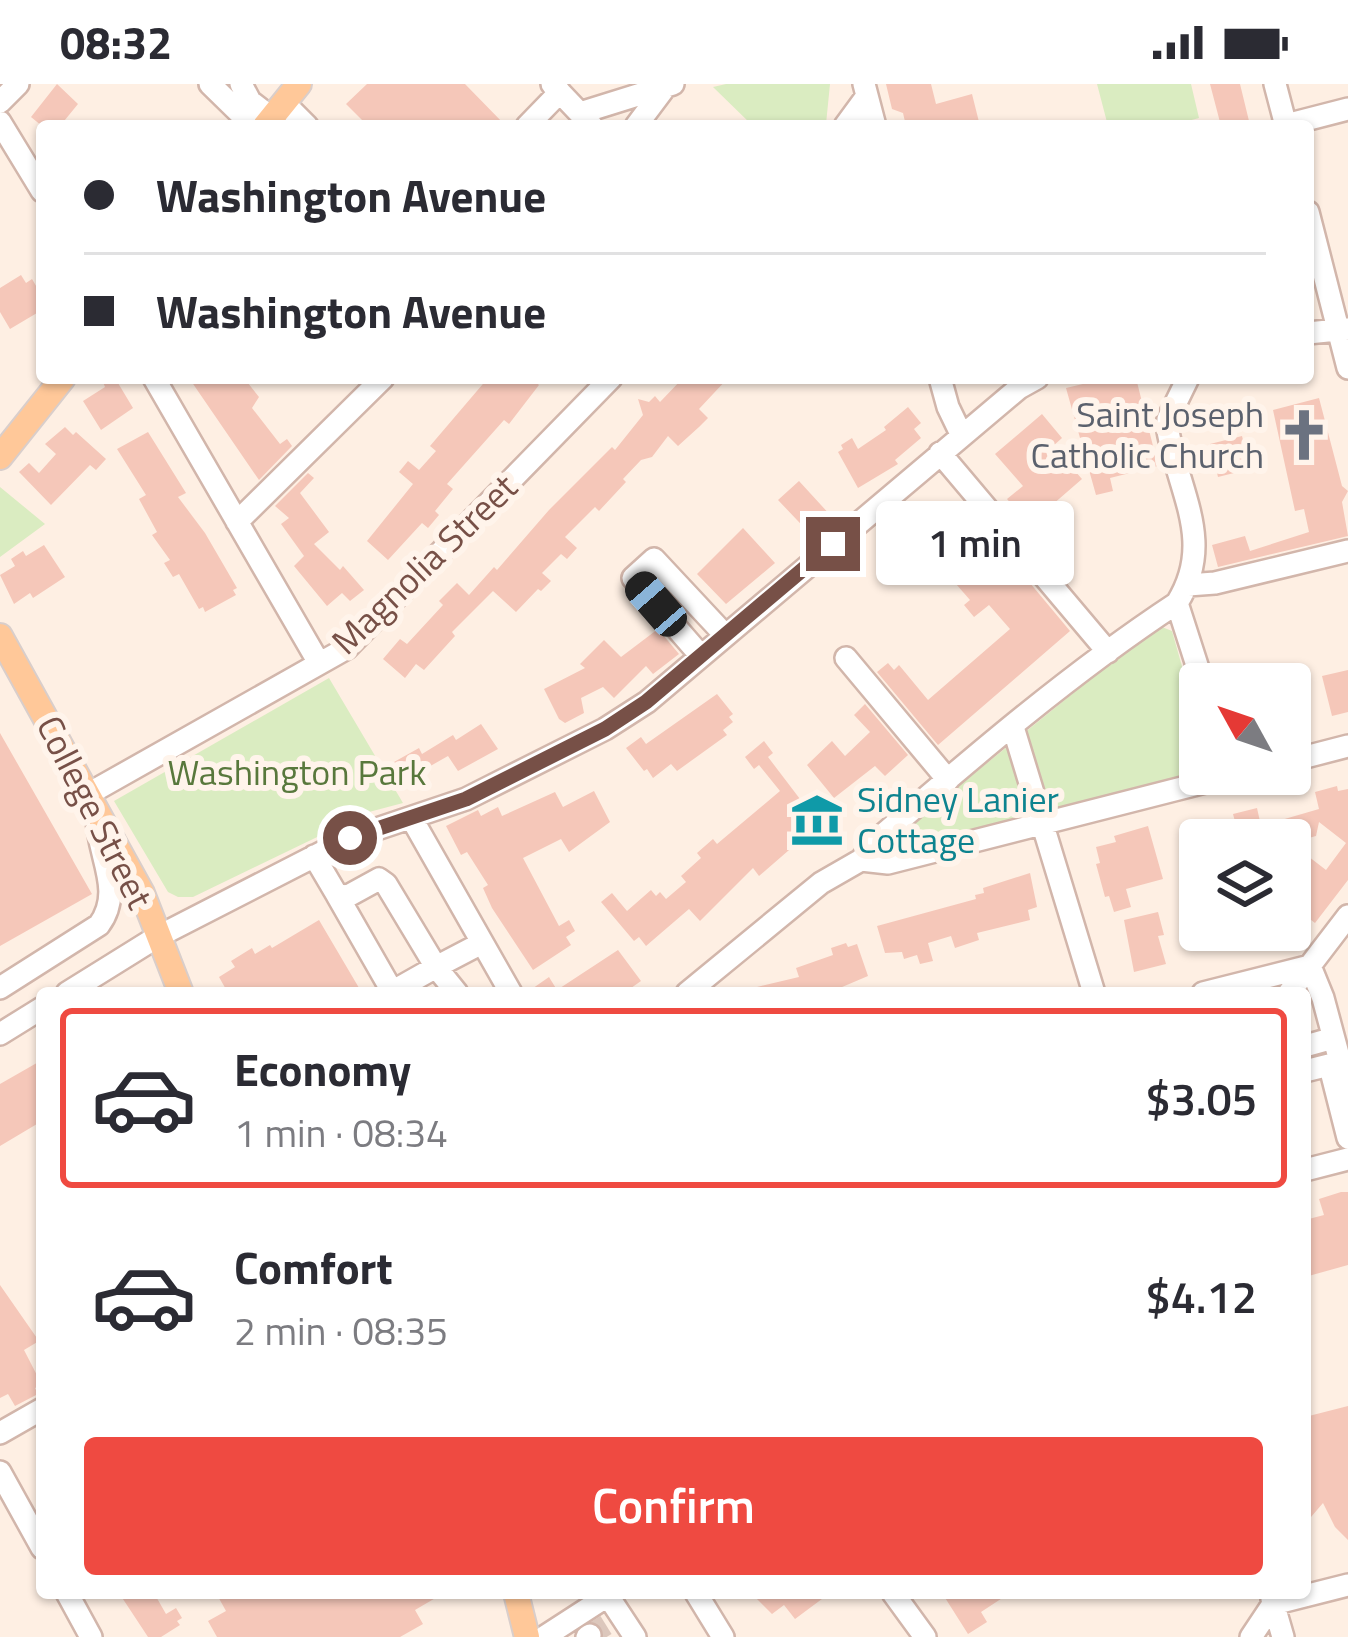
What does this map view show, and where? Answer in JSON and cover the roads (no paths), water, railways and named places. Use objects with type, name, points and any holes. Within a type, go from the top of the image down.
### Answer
[{"type":"main road","points":[[0,458],[58,384]]},
{"type":"main road","name":"College Street","points":[[0,635],[142,893],[179,987]]},
{"type":"main road","points":[[518,1599],[527,1637]]},
{"type":"street","points":[[0,102],[18,84]]},
{"type":"street","points":[[210,84],[275,111]]},
{"type":"street","points":[[241,84],[250,101],[275,111]]},
{"type":"street","points":[[1275,84],[1283,120]]},
{"type":"street","points":[[586,120],[670,85]]},
{"type":"street","points":[[641,120],[670,85]]},
{"type":"street","points":[[532,120],[556,88],[583,120]]},
{"type":"street","points":[[848,120],[866,90]]},
{"type":"street","points":[[866,90],[874,120]]},
{"type":"street","points":[[1307,120],[1348,109]]},
{"type":"street","points":[[0,122],[36,181]]},
{"type":"street","points":[[1314,232],[1343,330],[1348,368]]},
{"type":"street","points":[[157,384],[319,663]]},
{"type":"street","points":[[237,522],[377,384]]},
{"type":"street","name":"Magnolia Street","points":[[94,800],[347,647],[605,384]]},
{"type":"street","points":[[942,384],[962,436]]},
{"type":"street","points":[[77,987],[157,938],[350,838],[466,799],[605,729],[646,702],[1026,384]]},
{"type":"street","points":[[1185,384],[1168,418],[1171,449],[1197,543],[1195,567],[1182,594],[1198,663]]},
{"type":"street","points":[[940,454],[1108,652]]},
{"type":"street","points":[[694,987],[821,883],[861,860],[878,839],[948,780],[1182,594],[1348,550]]},
{"type":"street","points":[[700,656],[633,578],[654,559],[725,635]]},
{"type":"street","points":[[846,658],[948,780]]},
{"type":"street","points":[[1013,727],[1092,987]]},
{"type":"street","points":[[1311,756],[1348,746]]},
{"type":"street","points":[[861,860],[887,863],[1179,789]]},
{"type":"street","points":[[0,988],[99,926],[110,911],[112,890],[94,800]]},
{"type":"street","points":[[412,819],[508,987]]},
{"type":"street","points":[[314,856],[388,987]]},
{"type":"street","points":[[337,895],[348,896],[379,879],[386,884],[452,987]]},
{"type":"street","points":[[1300,987],[1348,916]]},
{"type":"street","points":[[400,987],[480,944]]},
{"type":"street","points":[[1227,987],[1310,966]]},
{"type":"street","points":[[1310,966],[1348,1091]]},
{"type":"street","points":[[1311,1004],[1314,1044],[1329,1065],[1348,1138]]},
{"type":"street","points":[[0,1034],[36,1012]]},
{"type":"street","points":[[1311,1070],[1329,1065]]},
{"type":"street","points":[[1311,1168],[1348,1159]]},
{"type":"street","points":[[0,1433],[36,1412]]},
{"type":"street","points":[[4,1487],[36,1538]]},
{"type":"street","points":[[1311,1592],[1348,1585]]},
{"type":"street","points":[[70,1599],[91,1637]]},
{"type":"street","points":[[700,1599],[723,1637]]},
{"type":"street","points":[[897,1599],[925,1637]]},
{"type":"street","points":[[1248,1636],[1272,1599]]},
{"type":"street","points":[[1272,1599],[1283,1637]]},
{"type":"street","points":[[556,1634],[611,1622]]},
{"type":"tunnel","points":[[590,1635],[606,1625]]},
{"type":"place","name":"Saint Joseph Catholic Church","points":[[1304,435]]},
{"type":"place","name":"Sidney Lanier Cottage","points":[[817,820]]},
{"type":"park label","name":"Washington Park","points":[[297,772]]}]
